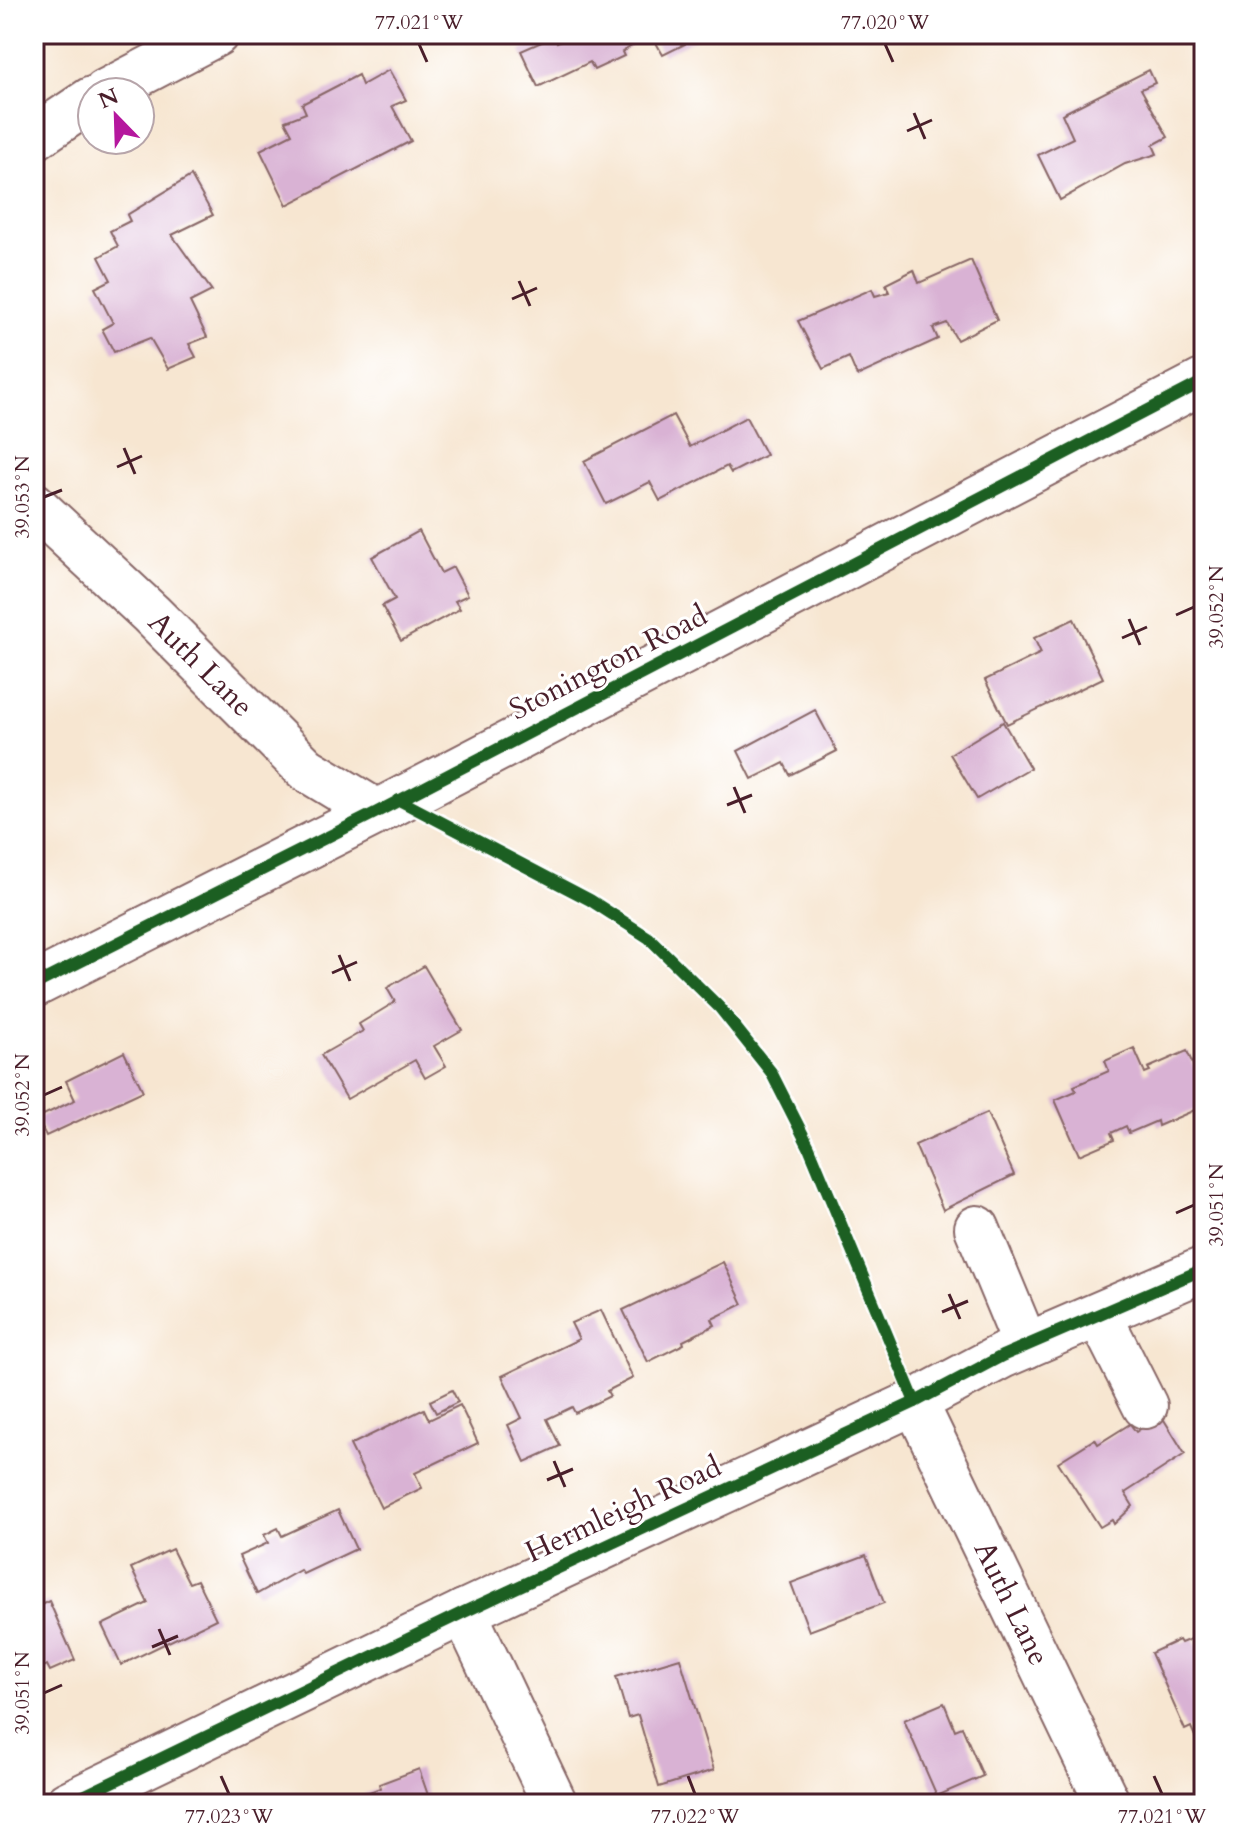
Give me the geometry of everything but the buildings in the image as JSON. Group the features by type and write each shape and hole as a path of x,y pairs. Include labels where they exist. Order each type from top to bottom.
{"street":[{"path":"136,76 216,34"},
{"path":"34,138 76,110"},
{"name":"Stonington Road","path":"34,985 377,812 1204,381"},
{"name":"Auth Lane","path":"34,505 151,614 306,769 377,812"},
{"path":"977,1228 1026,1346"},
{"name":"Hermleigh Road","path":"67,1804 464,1612 915,1402 1026,1346 1204,1269"},
{"path":"1099,1315 1145,1406"},
{"name":"Auth Lane","path":"915,1402 1108,1804"},
{"path":"464,1612 555,1804"}],"cycle path":[{"path":"34,985 377,812 1204,381"},
{"path":"399,800 590,900 649,938 720,1008 771,1072 809,1147 915,1402"},
{"path":"67,1804 464,1612 915,1402 1002,1356 1204,1269"}]}
